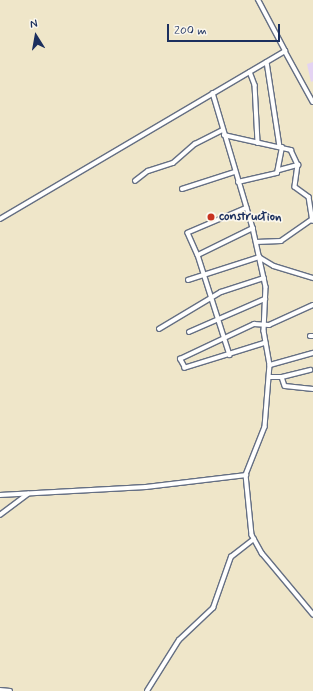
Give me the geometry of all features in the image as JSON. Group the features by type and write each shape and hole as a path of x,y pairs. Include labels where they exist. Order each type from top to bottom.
{"street":[{"path":"258,0 312,97 313,102"},
{"path":"0,219 286,51"},
{"path":"267,62 281,147 279,170"},
{"path":"250,72 255,85 258,143"},
{"path":"213,93 224,135 253,228 264,278 266,343 270,366 269,377 263,436 250,459 246,475 254,539 313,614"},
{"path":"135,181 148,171 173,163 188,148 223,130"},
{"path":"224,135 291,150 298,165 295,187 309,197 312,220 281,241 256,242"},
{"path":"238,182 298,165"},
{"path":"182,189 235,172"},
{"path":"230,355 223,338 205,276 189,231 246,208"},
{"path":"198,255 253,228"},
{"path":"188,280 205,276 259,257"},
{"path":"259,257 274,266 313,278"},
{"path":"159,329 211,298 264,278"},
{"path":"189,332 265,299"},
{"path":"266,343 185,368 180,359 223,338 265,322 269,325 313,305"},
{"path":"270,366 313,353"},
{"path":"269,377 282,377 310,370"},
{"path":"282,377 284,386 313,389"},
{"path":"0,495 146,487 246,475"},
{"path":"0,515 31,493"},
{"path":"147,691 180,640 213,608 231,557 254,539"},
{"path":"0,690 10,691"}],"shaded area":[{"path":"313,62 313,81 311,82 307,64"}],"place":[{"name":"construction","path":"211,217"}]}
